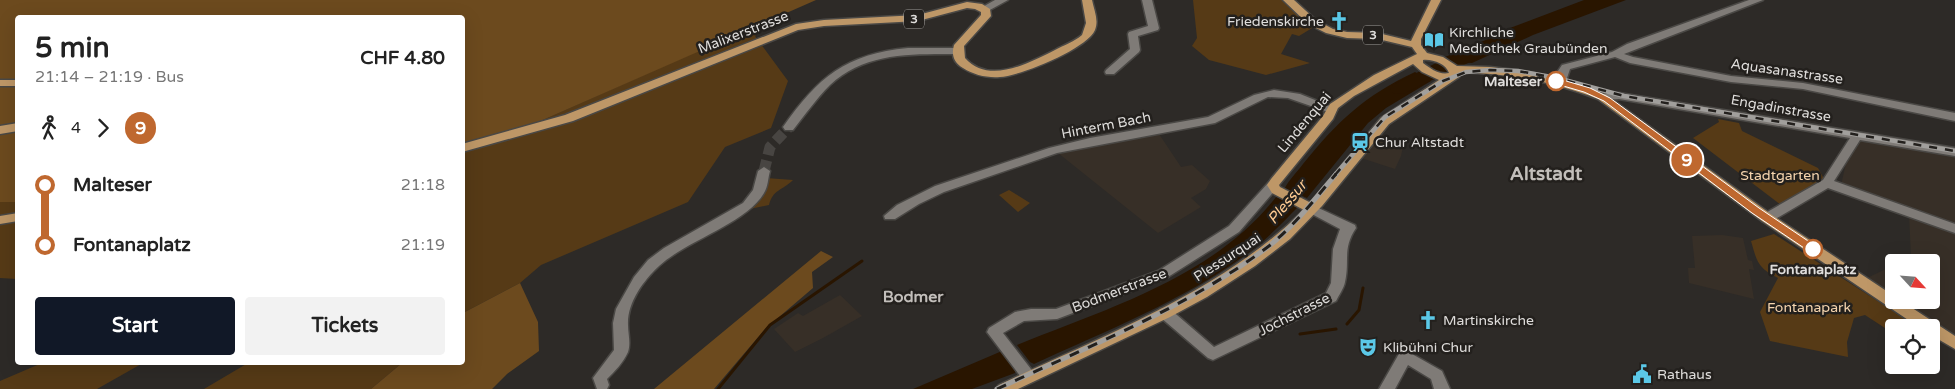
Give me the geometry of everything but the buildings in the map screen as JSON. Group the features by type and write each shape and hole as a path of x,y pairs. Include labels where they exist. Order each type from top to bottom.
{"main road":[{"path":"984,9 987,12 986,16 962,40 957,51 960,60 976,70 997,74 1022,70 1079,42 1087,36 1092,26 1087,0"},
{"name":"3","path":"1288,0 1312,22 1330,31 1347,35 1378,36 1416,45"},
{"path":"1421,61 1416,39 1436,0"},
{"name":"Malixerstrasse","path":"465,147 569,118 796,27 824,23 918,18 967,5 978,6 984,9"},
{"path":"1421,61 1440,60 1452,73"},
{"path":"1421,61 1452,73 1504,71 1562,82 1602,97 1767,218 1918,319"},
{"name":"Lindenquai","path":"1276,189 1329,116 1331,110 1344,98 1370,81 1421,61"},
{"name":"Plessurquai","path":"1004,389 1026,374 1165,313 1224,280 1260,256 1285,236 1307,206 1386,121 1452,73"},
{"path":"0,83 15,83"},
{"path":"0,130 15,128"},
{"path":"1276,189 1307,206"},
{"path":"0,220 15,218"},
{"path":"1940,334 1955,344"}],"street":[{"path":"984,9 1003,0"},
{"path":"1110,72 1135,50 1133,34 1149,31 1154,27 1147,0"},
{"path":"1562,82 1563,71 1566,67 1616,54 1640,42 1758,0"},
{"path":"789,127 831,78 854,64 872,57 891,53 957,51"},
{"name":"Aquasanastrasse","path":"1616,54 1630,60 1730,79 1803,86 1955,117"},
{"name":"Hinterm Bach","path":"890,216 909,203 934,191 1053,150 1076,144 1208,120 1232,112 1257,97 1267,94 1278,93 1294,96 1331,110"},
{"name":"Engadinstrasse","path":"1602,97 1624,96 1955,152"},
{"path":"1767,218 1828,183 1857,136"},
{"path":"602,384 600,378 616,360 622,347 622,315 630,297 655,261 747,206 759,191 764,171"},
{"path":"1828,183 1955,229"},
{"name":"Bodmerstrasse","path":"1026,374 994,332 1020,316 1057,314 1163,274 1234,229 1276,189"},
{"name":"Jochstrasse","path":"1165,313 1212,354 1331,297 1338,283 1340,249 1349,228 1307,206"},
{"path":"1388,388 1405,356 1437,375 1442,389"}],"shaded area":[{"path":"0,0 816,0 536,123 465,144 465,15 15,15 15,202 0,202"},
{"path":"1853,131 1955,149 1955,337 1940,327 1940,319 1927,319 1911,309 1940,309 1940,254 1911,254 1909,214 1840,190"},
{"path":"1159,134 1181,167 1192,165 1210,181 1206,189 1191,198 1201,207 1158,233 1058,153 1076,148"},
{"path":"1381,135 1404,142 1401,156 1395,169 1361,158"},
{"path":"1722,235 1743,238 1748,260 1752,261 1754,270 1749,269 1754,299 1689,283 1688,268 1695,268 1692,236"},
{"path":"821,251 833,257 812,272 813,288 765,329 714,389 654,389"},
{"path":"1885,269 1885,292 1865,279"},
{"path":"520,283 538,322 539,351 507,374 492,389 371,389 400,365 465,365 465,312"},
{"path":"840,295 862,316 823,338 795,352 774,329 798,313 803,316"}],"green space":[{"path":"1193,0 1288,0 1317,25 1299,36 1292,34 1281,54 1310,63 1266,75 1209,60 1192,46 1197,38"},
{"path":"781,14 755,36 788,81 771,128 725,147 688,202 541,265 520,283 465,312 465,144 536,123"},
{"name":"Stadtgarten","path":"1718,119 1739,123 1742,131 1818,168 1824,179 1781,205 1693,138 1719,122"},
{"path":"766,178 793,180 775,193 769,205 745,210"},
{"path":"1009,190 1030,203 1018,212 999,195"},
{"path":"0,202 15,202 15,279 0,278"},
{"name":"Fontanapark","path":"1774,234 1885,306 1885,309 1890,309 1905,319 1885,319 1885,328 1865,315 1854,318 1847,342 1848,357 1770,341 1760,312 1778,278 1759,264 1751,241"},
{"path":"37,365 139,365 97,389 0,389 0,381"},
{"path":"245,365 400,365 371,389 204,389"}],"water":[{"path":"1584,0 1626,0 1533,35 1472,63 1460,62 1445,57 1488,39 1486,37"},
{"path":"1415,72 1431,81 1386,108 1368,123 1307,198 1285,188 1340,122 1381,90"},
{"path":"1276,197 1298,207 1256,247 1204,282 1149,312 1034,364 1030,362 1017,345 1123,303 1191,269 1222,249 1251,225"},
{"path":"1002,351 1016,370 1015,373 972,389 913,389"}],"waterway":[{"name":"Plessur","path":"1399,89 1479,51"},
{"path":"718,389 770,325 862,261"},
{"path":"1347,324 1359,310 1363,288"},
{"path":"1300,334 1336,329"}],"tunnel":[{"path":"764,171 770,147 789,127"}],"railway":[{"path":"1335,175 1385,117 1443,81 1466,72 1490,70 1518,71 1557,78 1624,96 1955,151"},
{"path":"997,389 1137,325 1238,268 1269,246 1287,230 1336,174"}],"bus line":[{"name":"9","path":"1556,81 1587,90 1607,100 1767,218 1813,249"}],"place":[{"name":"Friedenskirche","path":"1339,21"},
{"name":"Kirchliche Mediothek Graubünden","path":"1434,40"},
{"name":"Malteser","path":"1556,81"},
{"name":"Chur Altstadt","path":"1360,142"},
{"name":"Fontanaplatz","path":"1813,249"},
{"name":"Martinskirche","path":"1428,320"},
{"name":"Klibühni Chur","path":"1368,347"},
{"name":"Rathaus","path":"1642,374"}],"district":[{"name":"Altstadt","path":"1546,173"},
{"name":"Bodmer","path":"913,296"}]}
